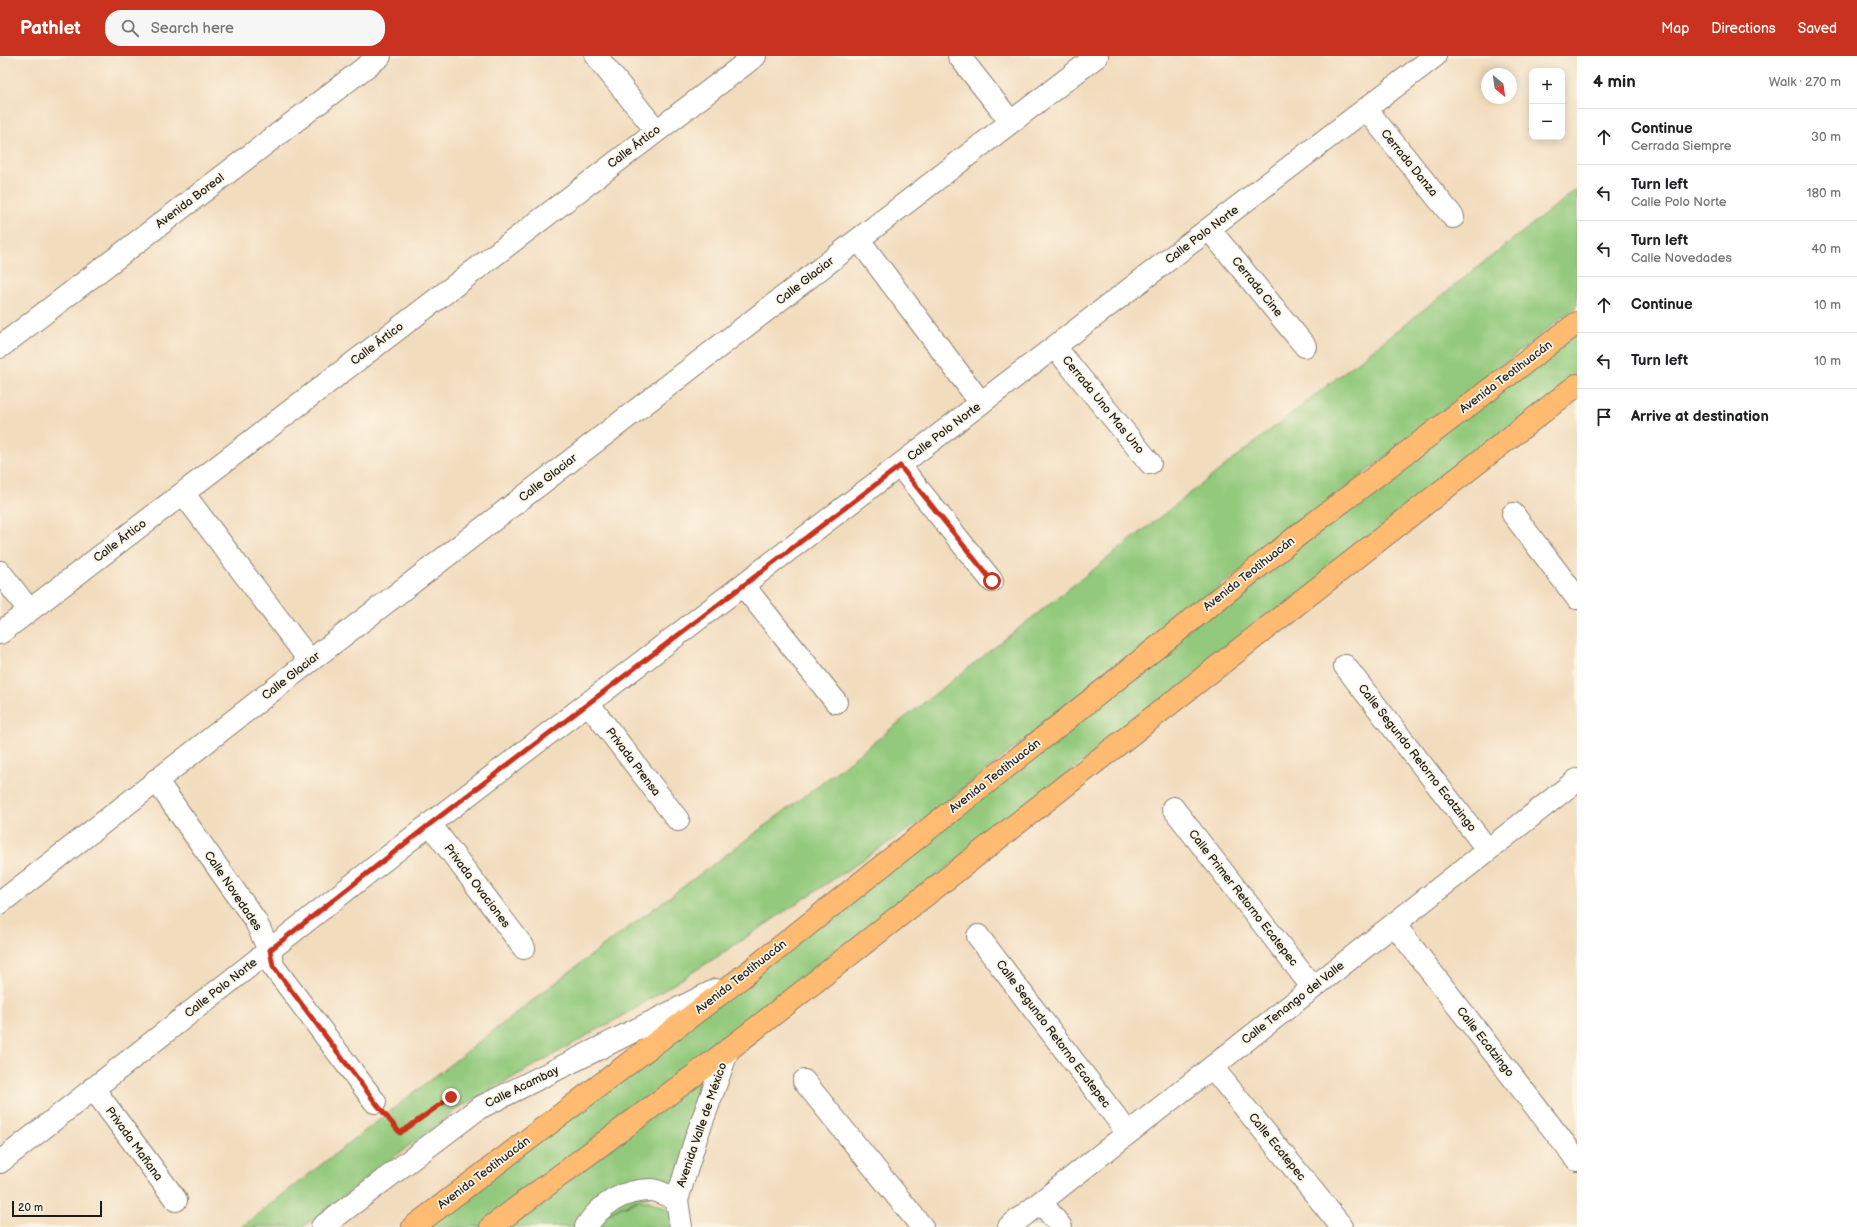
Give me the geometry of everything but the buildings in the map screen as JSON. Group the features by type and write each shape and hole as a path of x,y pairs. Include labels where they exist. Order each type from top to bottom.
{"main road":[{"name":"Avenida Teotihuacán","path":"413,1227 741,978 1301,533 1577,323"},
{"path":"491,1227 728,1050 1577,386"}],"street":[{"name":"Avenida Boreal","path":"0,347 380,56"},
{"path":"596,56 656,130"},
{"name":"Calle Ártico","path":"0,633 656,130 755,56"},
{"path":"959,56 1011,122"},
{"name":"Calle Glaciar","path":"0,903 310,661 1097,56"},
{"name":"Calle Polo Norte","path":"0,1162 430,824 1435,56"},
{"name":"Cerrada Danza","path":"1366,109 1453,217"},
{"name":"Cerrada Cine","path":"1209,229 1305,346"},
{"path":"859,240 981,403"},
{"name":"Cerrada Uno Mas Uno","path":"1055,347 1150,463"},
{"path":"900,466 992,581"},
{"path":"182,493 310,661"},
{"path":"1514,514 1577,598"},
{"path":"0,572 30,610"},
{"path":"743,585 836,702"},
{"name":"Calle Segundo Retorno Ecatzingo","path":"1345,666 1488,850"},
{"name":"Privada Prensa","path":"588,703 678,820"},
{"name":"Calle Novedades","path":"156,780 255,920 270,950 273,966 375,1102"},
{"name":"Calle Tenango del Valle","path":"1009,1227 1488,850 1574,787"},
{"name":"Calle Primer Retorno Ecatepec","path":"1173,808 1313,988"},
{"name":"Privada Ovaciones","path":"430,824 524,948"},
{"name":"Calle Ecatzingo","path":"1394,924 1577,1160"},
{"name":"Calle Segundo Retorno Ecatepec","path":"978,936 1128,1133"},
{"name":"Calle Acambay","path":"322,1227 479,1108 741,978"},
{"name":"Avenida Valle de México","path":"681,1227 677,1200 696,1138 728,1050"},
{"name":"Calle Ecatepec","path":"1212,1067 1342,1227"},
{"path":"804,1081 922,1227"},
{"name":"Privada Mañana","path":"93,1088 176,1200"},
{"name":"Avenida Valle de México","path":"586,1227 591,1219 605,1204 626,1194 652,1190 677,1200"},
{"path":"1041,1202 1061,1227"}],"path":[{"path":"375,1102 400,1133 406,1128"}],"green space":[{"path":"1577,189 1577,306 927,817 712,960 631,1011 457,1109 303,1227 241,1227 577,966 822,783"},
{"path":"1577,327 1577,378 484,1227 421,1227"},
{"path":"700,1078 709,1080 674,1194 663,1189 580,1227 510,1227"},
{"path":"637,1200 649,1201 670,1210 672,1227 598,1227 606,1213"}],"route":[{"path":"451,1097 400,1133 273,966 270,950 430,824 900,466 992,581"}]}
